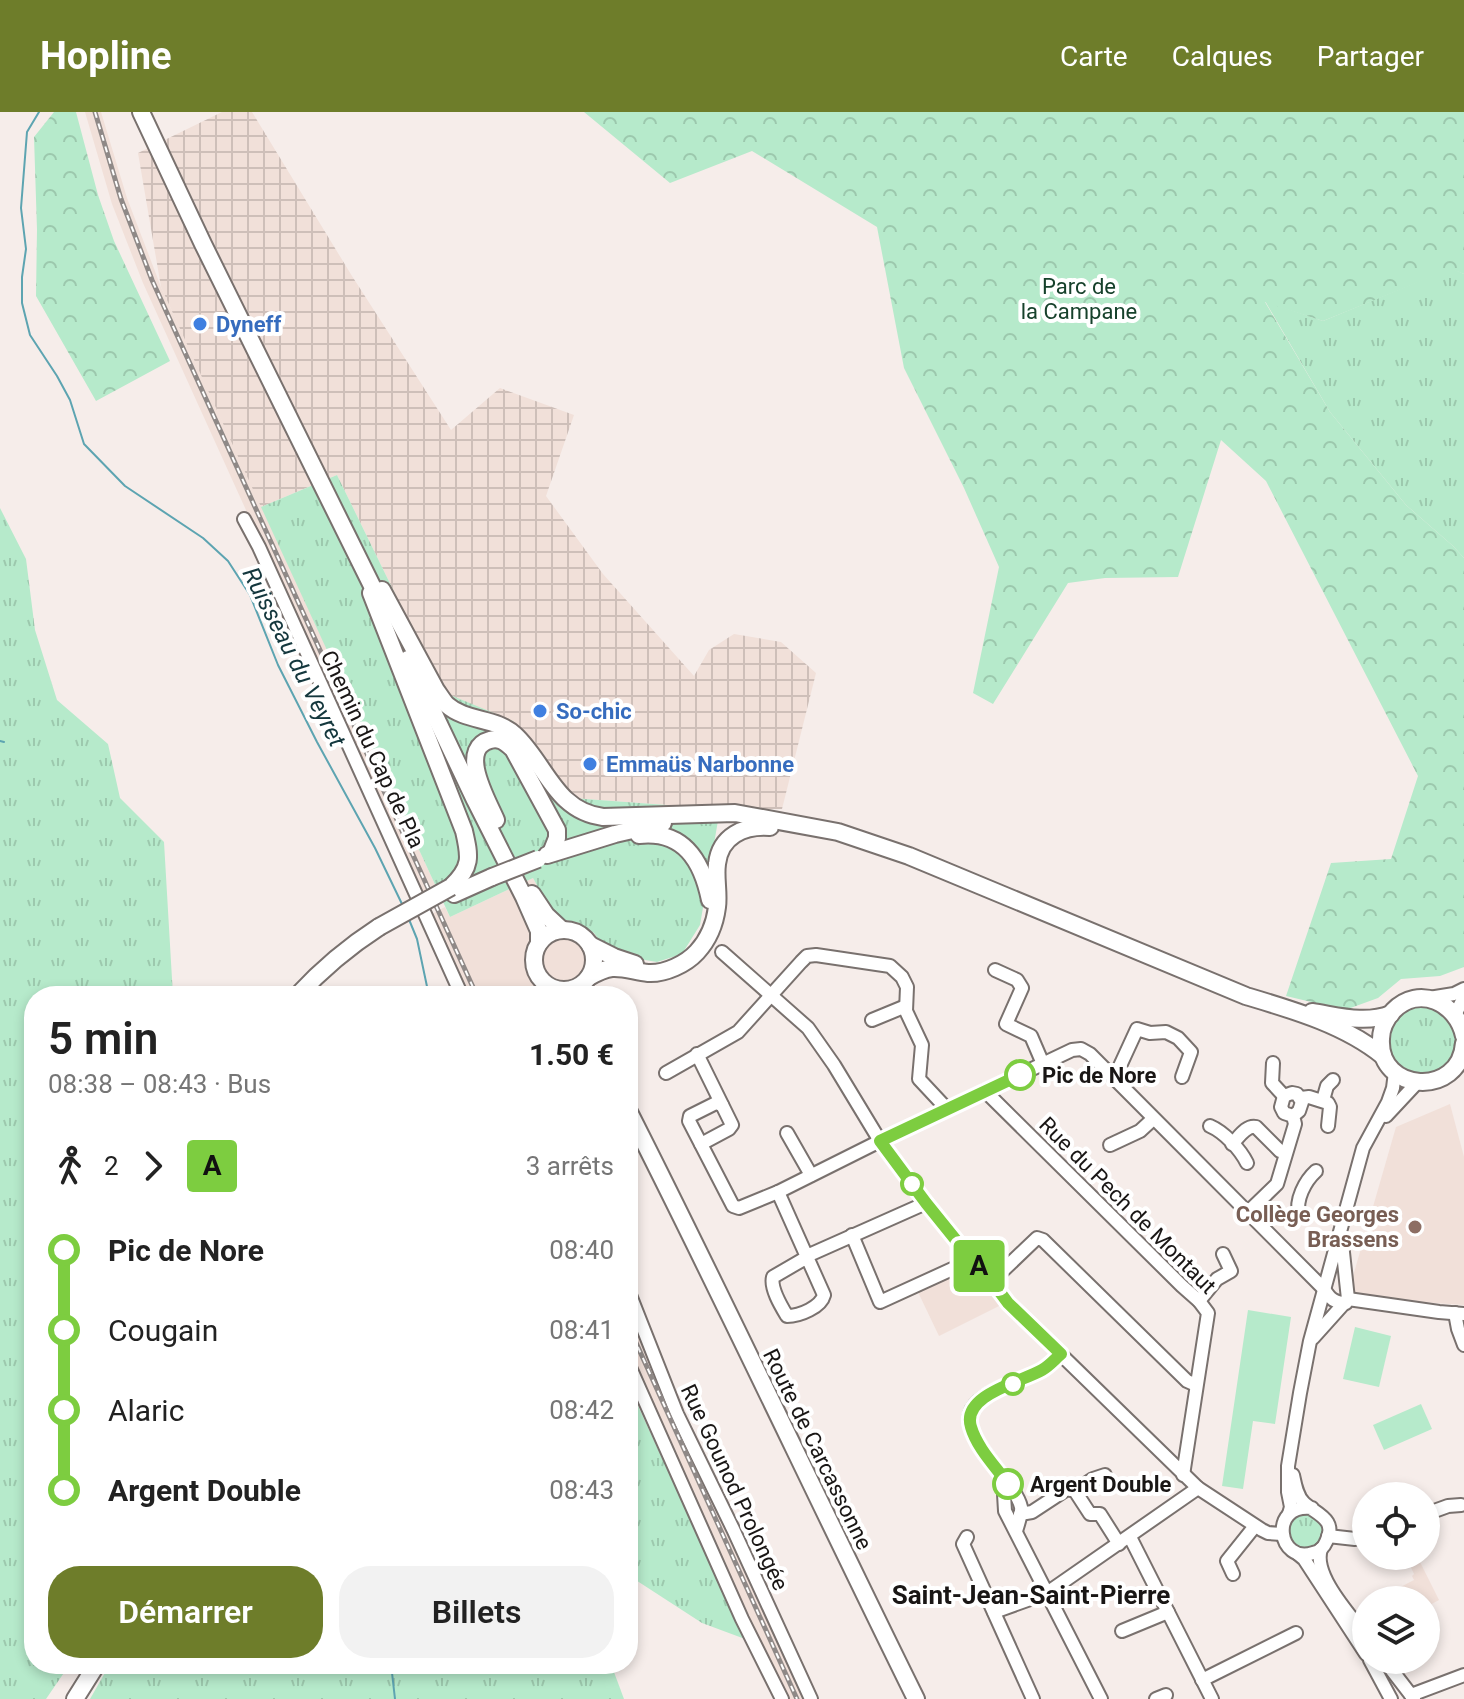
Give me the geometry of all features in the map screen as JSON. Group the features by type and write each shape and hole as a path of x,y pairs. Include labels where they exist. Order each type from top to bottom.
{"main road":[{"path":"141,112 524,897 539,931 535,968 550,986"},
{"path":"149,112 202,228 536,902 561,929 577,932 590,945 594,961 585,985"},
{"path":"349,539 464,831 469,858 466,871 452,890"},
{"path":"382,590 447,705 464,715 493,722 514,734 557,791 576,809 603,817 735,813 838,832 909,856 1246,996 1287,1008 1349,1034 1383,1056 1395,1072 1416,1082 1434,1081 1457,1069 1464,1043"},
{"path":"513,858 475,770 476,751 490,739 505,741 513,749 557,830 557,838 545,856"},
{"path":"306,986 347,949 452,890 615,834 664,823 710,818 763,819"},
{"path":"585,985 601,970 611,968 659,973 687,961 697,952 712,927 717,907 717,863 722,848 731,836 742,829 761,826 817,833 909,856"},
{"path":"545,856 640,835 670,838 686,848 700,867 710,899 712,927"},
{"path":"315,986 380,928"},
{"path":"539,943 561,929"},
{"path":"590,945 627,962 668,969"},
{"path":"1383,1056 1381,1038 1384,1024 1405,1002 1424,999 1443,1004 1455,1015 1464,1033"},
{"path":"1287,1008 1355,1019 1373,1019 1391,1014"},
{"name":"Route de Carcassonne","path":"638,1117 683,1217"},
{"name":"Route de Carcassonne","path":"638,1129 916,1699"},
{"path":"65,1699 81,1674"},
{"path":"75,1699 91,1674"}],"street":[{"name":"Chemin du Cap de Pla","path":"244,519 457,986"},
{"path":"722,952 808,1028 880,1141 1008,1303 1198,1488 1255,1526 1268,1533 1282,1534"},
{"path":"666,1073 738,1032 807,956 816,955 890,966 902,977 907,987 906,1011 922,1045 919,1079 947,1109"},
{"path":"995,970 1017,980 1022,988 1006,1024 1031,1036 1043,1064"},
{"path":"1424,999 1443,997 1464,989"},
{"path":"1455,1015 1464,997"},
{"path":"872,1020 906,1006"},
{"path":"1114,1079 1137,1029 1150,1033 1166,1032 1178,1038 1191,1052 1182,1077"},
{"path":"722,1105 716,1103 690,1116 689,1121 733,1206 739,1208 1072,1050 1081,1049 1090,1054 1335,1302 1347,1297 1460,1314 1458,1329 1464,1345"},
{"path":"697,1054 732,1125 701,1144"},
{"path":"1273,1063 1272,1083 1284,1096"},
{"path":"1352,1633 1304,1559 1287,1547 1282,1534 1283,1523 1291,1507 1287,1482 1310,1341 1363,1148 1388,1102 1395,1072"},
{"path":"1323,1100 1327,1086 1333,1080"},
{"path":"1374,1130 1416,1082"},
{"name":"Rue du Pech de Montaut","path":"985,1091 1208,1313 1196,1385"},
{"path":"1284,1096 1292,1093 1301,1098"},
{"path":"1284,1096 1281,1107 1284,1113 1293,1116"},
{"path":"1301,1098 1323,1100 1330,1107 1328,1126"},
{"path":"1293,1116 1299,1111 1301,1098"},
{"path":"1248,1212 1277,1184 1295,1124 1293,1116"},
{"path":"1110,1145 1140,1131 1153,1119"},
{"path":"1210,1126 1218,1129 1247,1163"},
{"path":"1232,1144 1253,1126 1285,1153"},
{"path":"787,1133 811,1175"},
{"path":"1299,1215 1297,1206 1310,1177 1316,1171"},
{"path":"1277,1184 1303,1192"},
{"path":"778,1192 807,1257 824,1295 819,1304 787,1316 771,1283 773,1277 807,1257 852,1235 926,1203"},
{"path":"1310,1341 1347,1297 1342,1228"},
{"path":"852,1235 880,1302 972,1260"},
{"path":"992,1281 1037,1238 1043,1240 1187,1381 1196,1385 1183,1475"},
{"path":"1199,1301 1217,1279 1231,1271 1223,1254"},
{"name":"Rue Gounod Prolongée","path":"638,1315 677,1414 811,1699"},
{"path":"1016,1531 1021,1508 979,1443 969,1419 972,1409 988,1395 1045,1369 1061,1354"},
{"path":"638,1385 742,1619 782,1699"},
{"path":"1291,1449 1296,1490 1304,1503 1324,1516 1329,1526 1326,1544 1321,1549 1308,1555 1298,1554"},
{"path":"1075,1491 1105,1475"},
{"path":"1008,1484 1004,1494 1005,1511 1101,1699"},
{"path":"994,1612 1047,1593 1198,1488"},
{"path":"1020,1514 1032,1512 1067,1489 1075,1491 1090,1514 1100,1514 1125,1540 1168,1612 1212,1699"},
{"path":"1440,1509 1463,1506"},
{"path":"1289,1514 1299,1508 1312,1508"},
{"path":"1233,1574 1227,1561 1255,1526"},
{"path":"1328,1536 1352,1539"},
{"path":"967,1537 963,1544 1033,1699"},
{"path":"1321,1549 1320,1568 1328,1585 1352,1617"},
{"path":"1122,1631 1168,1612"},
{"path":"1202,1680 1296,1633"},
{"path":"1378,1674 1391,1699"},
{"path":"1395,1674 1412,1697 1464,1675"}],"shaded area":[{"path":"85,112 101,112 127,198 161,287 437,889 421,896 143,283 112,204"},
{"path":"222,112 252,112 451,430 500,388 574,415 546,496 603,574 694,676 709,650 734,634 781,642 816,673 782,809 720,809 572,798 443,692 337,475 261,507 161,287 138,153"},
{"path":"533,878 546,902 594,933 606,950 592,986 462,986 430,915 445,907 450,917"},
{"name":"Collège Georges Brassens","path":"1450,1104 1464,1157 1464,1305 1347,1297 1396,1127"},
{"path":"968,1268 1001,1305 939,1336 917,1290"},
{"path":"638,1334 804,1699 787,1699 638,1373"},
{"path":"1412,1570 1424,1570 1432,1586 1402,1586 1414,1580"}],"green space":[{"path":"54,112 76,112 114,241 170,361 96,401 36,296 34,137"},
{"name":"Parc de la Campane","path":"584,112 1464,112 1464,274 1451,269 1323,321 1265,302 1330,412 1406,505 1464,558 1464,967 1440,976 1401,979 1378,998 1345,1010 1286,996 1331,863 1391,859 1418,776 1266,481 1221,440 1178,577 1105,578 1068,583 993,704 973,693 999,567 964,488 904,368 877,227 752,151 670,183"},
{"path":"1451,268 1464,274 1464,558 1406,505 1330,412 1265,301 1323,321"},
{"path":"337,475 443,692 513,721 572,798 720,809 700,925 682,954 657,962 606,950 594,933 579,923 561,919 546,902 533,878 450,917 261,507"},
{"path":"0,508 26,559 35,630 57,700 108,744 120,798 164,842 172,986 24,986 24,1674 63,1674 46,1699 0,1699"},
{"path":"1433,1005 1455,1024 1457,1045 1450,1063 1425,1077 1398,1068 1386,1045 1399,1013"},
{"path":"1248,1310 1291,1317 1275,1424 1253,1421 1243,1489 1222,1486"},
{"path":"1355,1327 1391,1336 1379,1387 1343,1379"},
{"path":"1421,1404 1432,1429 1384,1450 1373,1425"},
{"path":"638,1406 745,1639 702,1623 638,1581"},
{"path":"1305,1514 1317,1519 1322,1531 1317,1543 1305,1548 1293,1543 1288,1531 1293,1519"},
{"path":"104,1674 615,1674 624,1699 90,1699"}],"waterway":[{"name":"Ruisseau du Veyret","path":"39,112 27,132 21,208 26,249 22,303 30,335 70,400 84,444 125,486 203,538 228,561 250,595 278,665 402,904"},
{"path":"0,741 4,742"},
{"name":"Ruisseau du Veyret","path":"408,917 417,939 427,986"},
{"name":"Ruisseau du Veyret","path":"392,1674 395,1699"}],"railway":[{"path":"95,112 121,199 152,280 472,986"},
{"path":"638,1347 797,1699"}],"bus line":[{"name":"A","path":"1008,1484 971,1429 969,1419 972,1409 988,1395 1045,1369 1061,1354 996,1289 880,1141 1020,1075"}],"place":[{"name":"Dyneff","path":"200,324"},
{"name":"So-chic","path":"540,711"},
{"name":"Emmaüs Narbonne","path":"590,764"},
{"name":"Pic de Nore","path":"1020,1075"},
{"name":"Collège Georges Brassens","path":"1415,1227"},
{"name":"Argent Double","path":"1008,1484"}],"district":[{"name":"Saint-Jean-Saint-Pierre","path":"1031,1595"}]}
